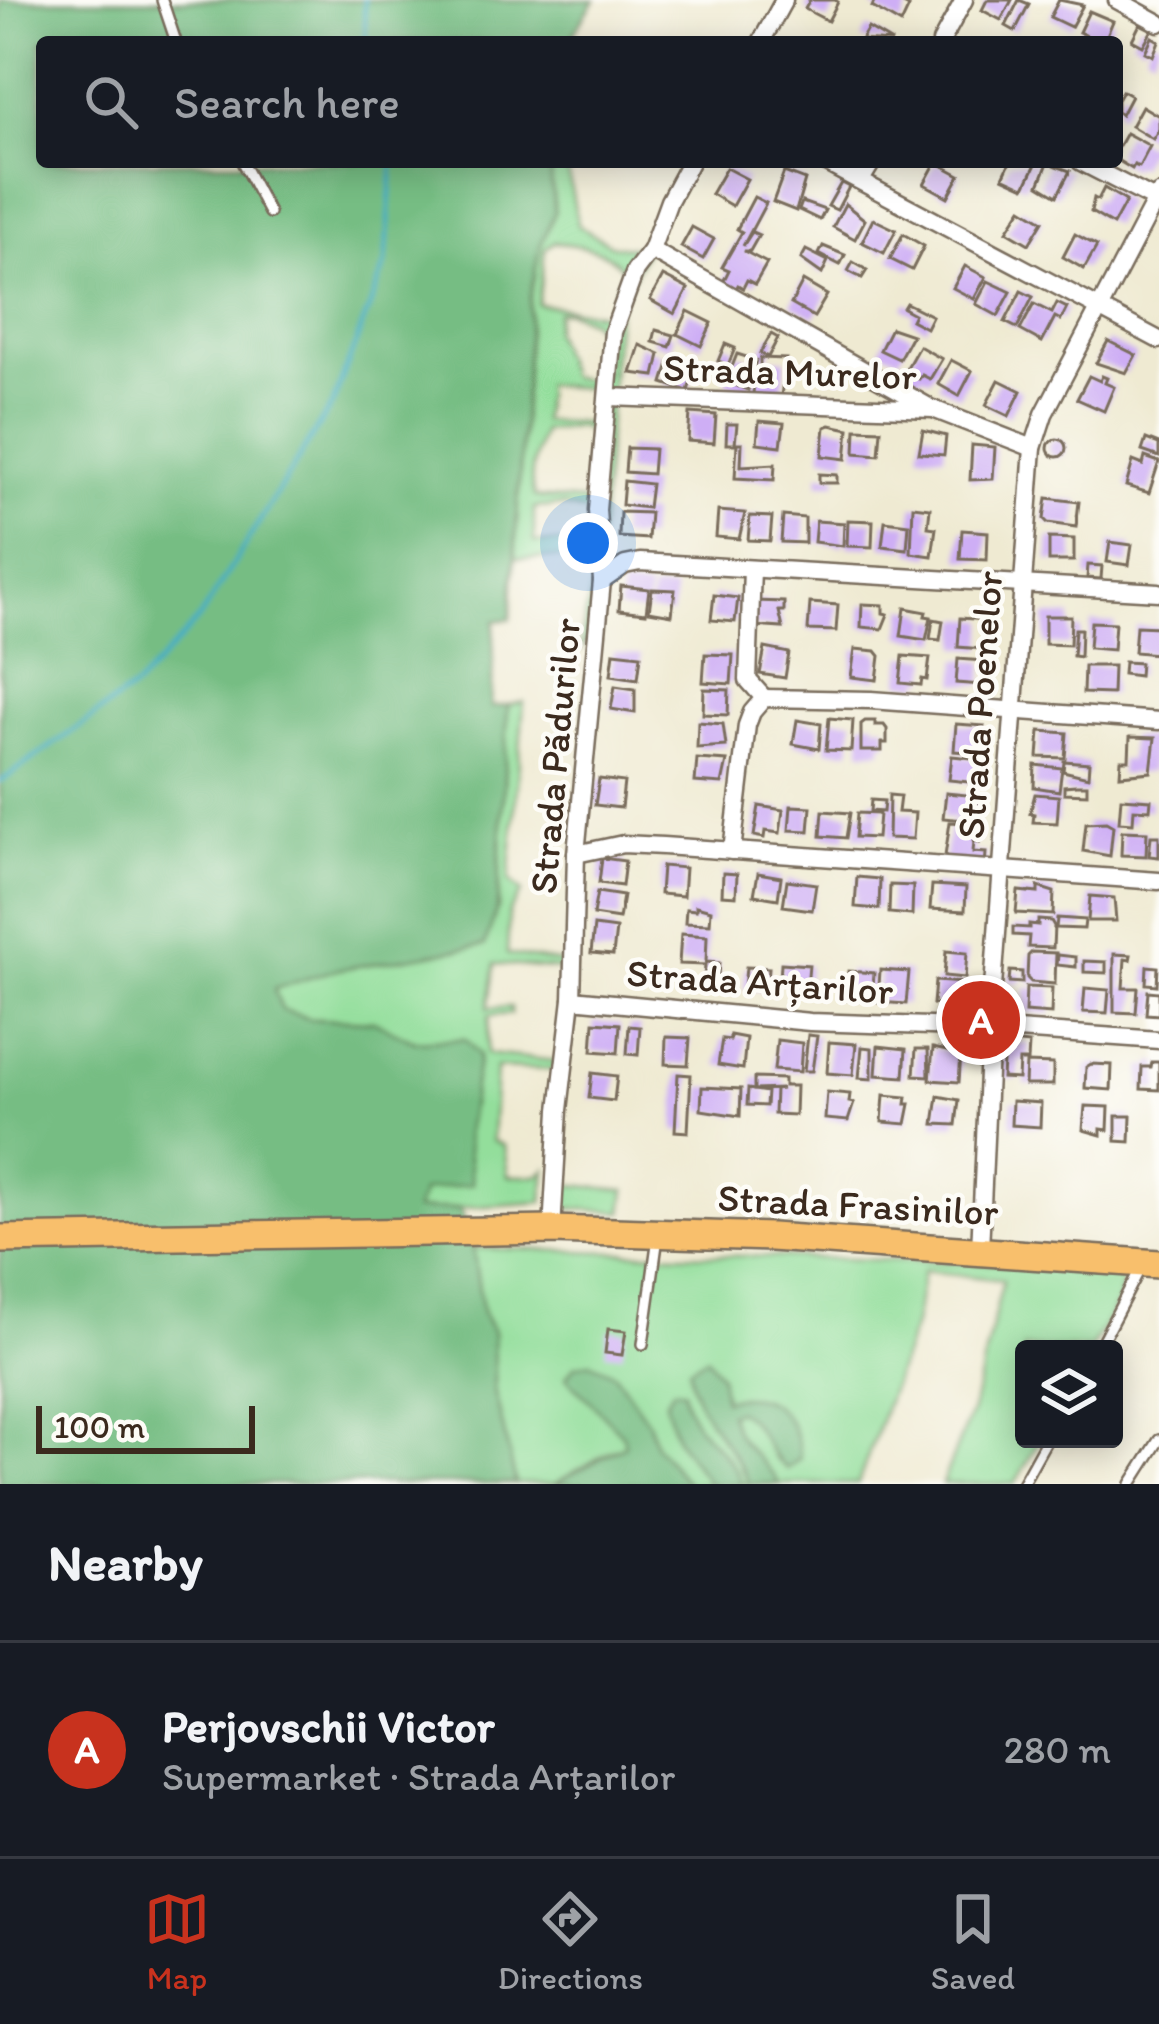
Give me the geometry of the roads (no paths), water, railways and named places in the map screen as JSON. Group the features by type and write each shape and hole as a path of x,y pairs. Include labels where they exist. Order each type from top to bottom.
{"main road":[{"name":"Strada Frasinilor","path":"0,1239 552,1230 980,1250 1150,1263"}],"street":[{"path":"764,36 784,0"},
{"path":"944,36 964,0"},
{"path":"1117,0 1159,23"},
{"name":"Strada Pădurilor","path":"552,1230 572,999 576,854 602,581 597,510 613,332 635,271 651,250 687,168"},
{"path":"836,168 1159,340"},
{"path":"861,180 868,168"},
{"path":"1093,168 1158,199"},
{"name":"Strada Poenelor","path":"980,1250 1000,871 1033,448 1044,414 1158,199"},
{"path":"651,250 933,409"},
{"name":"Strada Murelor","path":"609,397 933,409 1033,448"},
{"path":"602,581 640,562 1159,592"},
{"path":"752,568 748,680 764,698 1159,721"},
{"path":"732,850 747,725 764,698"},
{"path":"576,854 623,844 1159,881"},
{"name":"Strada Arțarilor","path":"572,999 810,1022 1159,1040"}],"lane":[{"path":"162,0 174,36"},
{"path":"245,168 269,213"},
{"path":"643,1344 658,1233"},
{"path":"1103,1340 1150,1263"},
{"path":"1131,1484 1159,1440"},
{"path":"1022,1484 1042,1448"}],"waterway":[{"path":"364,0 366,36"},
{"path":"0,782 137,686 199,619 333,403 386,263 393,168"}],"place":[{"name":"Perjovschii Victor","path":"981,1020"}]}
